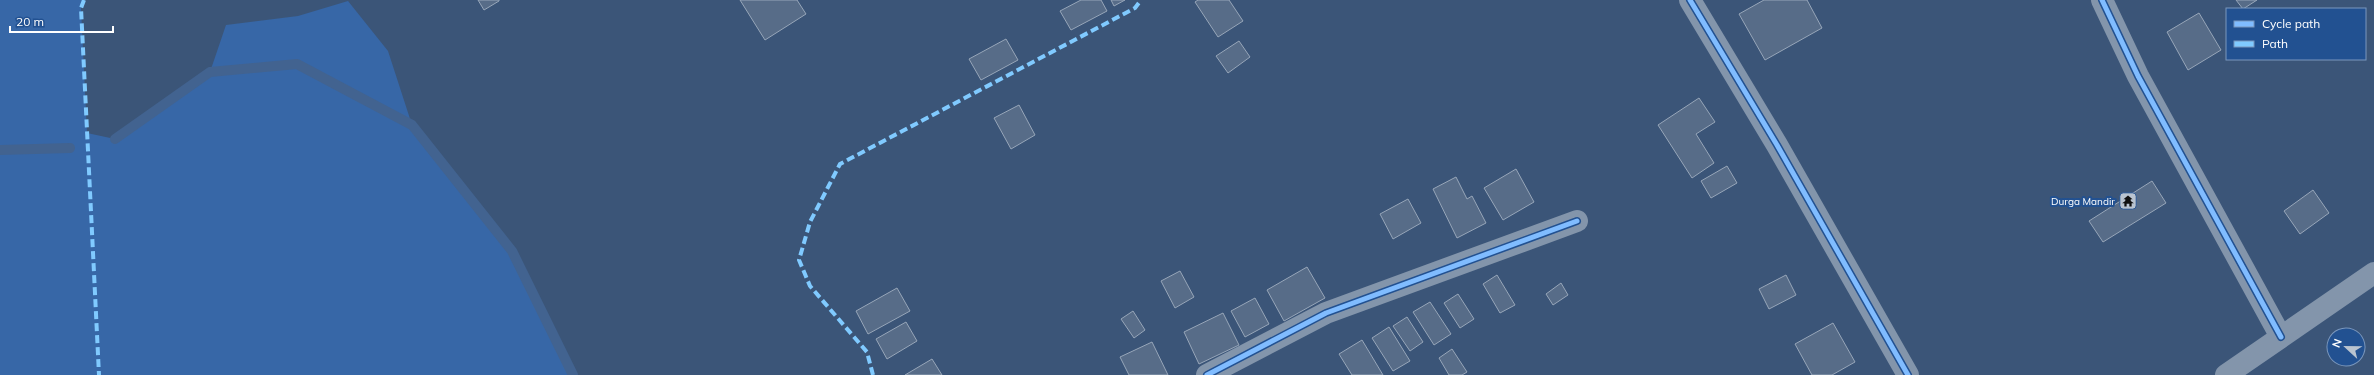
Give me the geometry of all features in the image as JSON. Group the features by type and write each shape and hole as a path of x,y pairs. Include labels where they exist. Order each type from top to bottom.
{"street":[{"path":"1690,0 1777,145 1908,375"},
{"path":"2102,0 2138,76 2281,337"},
{"path":"1207,375 1326,313 1577,221"},
{"path":"2226,375 2374,273"}],"shaded area":[{"path":"0,0 84,0 81,8 87,133 115,139 210,72 226,25 298,16 348,1 388,51 412,125 512,251 573,375 0,375"}],"building":[{"path":"478,0 499,0 499,1 484,10"},
{"path":"740,0 797,0 806,14 765,40"},
{"path":"1081,0 1101,0 1107,11 1071,30 1060,11"},
{"path":"1111,0 1125,0 1114,6"},
{"path":"1198,0 1229,0 1243,21 1218,37 1195,2"},
{"path":"1764,0 1807,0 1822,28 1765,60 1739,14"},
{"path":"2236,0 2257,0 2245,8 2242,8"},
{"path":"2199,13 2221,50 2188,70 2167,32"},
{"path":"1006,39 1018,60 981,80 969,59"},
{"path":"1239,41 1250,57 1228,73 1216,56"},
{"path":"1699,98 1715,122 1696,134 1714,163 1692,178 1658,125"},
{"path":"1019,105 1035,135 1011,149 994,118"},
{"path":"1727,166 1737,183 1711,198 1701,181"},
{"path":"1516,169 1534,202 1503,220 1484,188"},
{"path":"1456,177 1467,199 1472,196 1486,223 1457,238 1433,189"},
{"path":"2152,181 2166,203 2103,242 2089,221"},
{"path":"2313,190 2329,213 2300,234 2284,211"},
{"path":"1408,199 1421,223 1393,239 1380,214"},
{"path":"1307,267 1325,298 1284,321 1267,290"},
{"path":"1180,271 1194,297 1175,308 1161,281"},
{"path":"1497,275 1515,305 1500,313 1483,284"},
{"path":"1786,275 1796,295 1769,309 1759,289"},
{"path":"1561,283 1568,295 1553,305 1546,294"},
{"path":"897,288 910,311 868,334 856,311"},
{"path":"1458,294 1474,319 1460,328 1444,303"},
{"path":"1255,298 1269,324 1245,337 1231,311"},
{"path":"1430,302 1451,334 1434,345 1413,312"},
{"path":"1133,311 1145,330 1134,338 1121,319"},
{"path":"1223,313 1239,345 1199,364 1184,332"},
{"path":"1407,317 1423,342 1410,351 1393,326"},
{"path":"906,322 917,341 887,359 876,339"},
{"path":"1833,323 1855,362 1832,375 1812,375 1795,344"},
{"path":"1389,327 1410,361 1393,371 1372,338"},
{"path":"1362,340 1383,375 1352,375 1339,354"},
{"path":"1152,342 1168,375 1129,375 1120,357"},
{"path":"1452,349 1467,372 1462,375 1449,375 1439,358"},
{"path":"932,359 942,375 905,375"}],"waterway":[{"path":"115,139 210,72 297,64 412,125 512,251 573,375"},
{"path":"0,150 70,148"}],"marked path":[{"path":"84,0 81,8 99,375"},
{"path":"873,375 867,352 810,286 799,260 810,222 840,164 1135,8 1141,0"}],"cycle path":[{"path":"1690,0 1777,145 1908,375"},
{"path":"2102,0 2138,76 2281,337"},
{"path":"1207,375 1326,313 1577,221"}],"place":[{"name":"Durga Mandir","path":"2128,201"}]}
